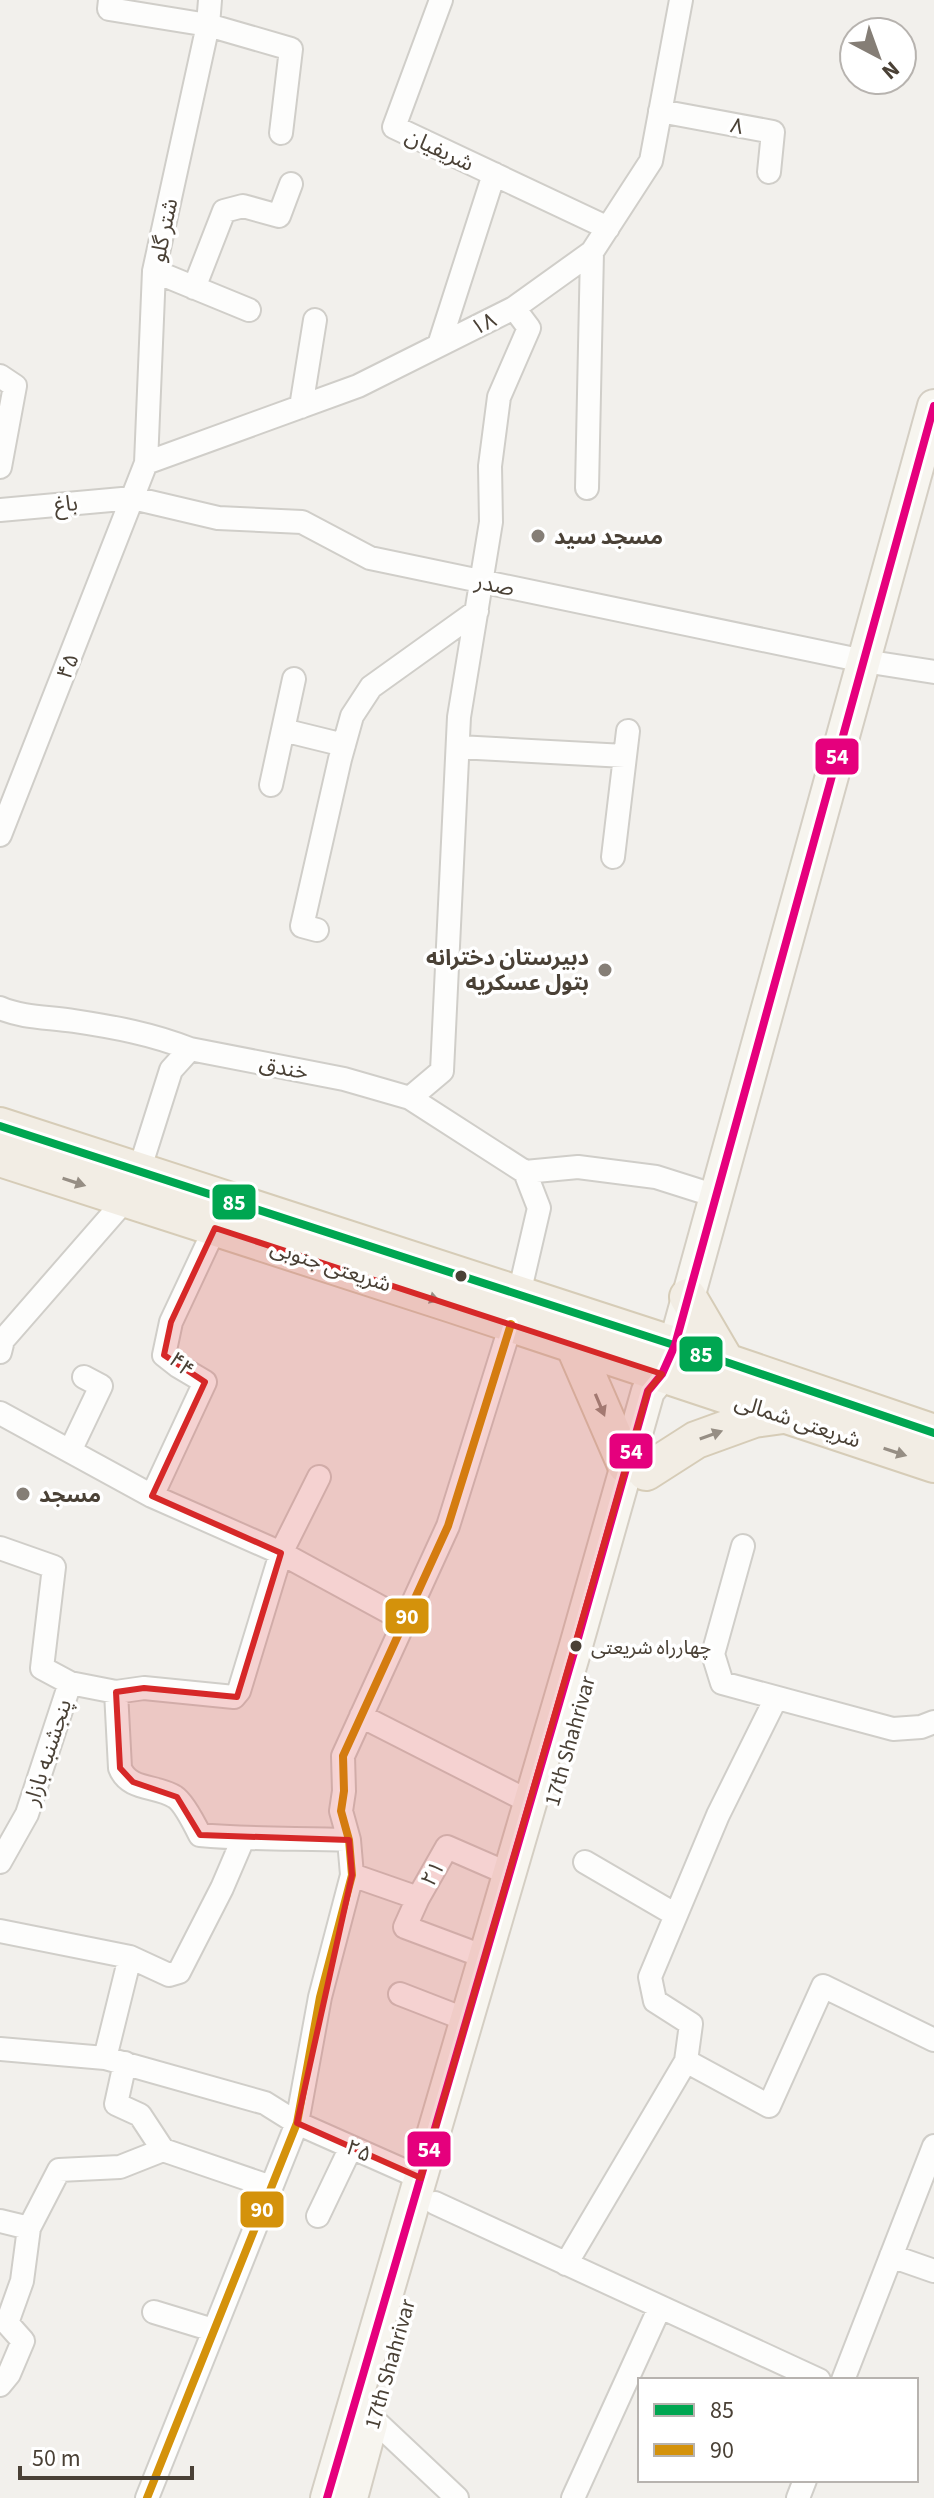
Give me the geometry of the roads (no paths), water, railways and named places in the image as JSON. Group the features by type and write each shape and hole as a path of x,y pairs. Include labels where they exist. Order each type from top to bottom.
{"main road":[{"name":"17th Shahrivar","path":"351,2498 373,2419 467,2020 530,1802 636,1469 666,1405 668,1360 934,406"},
{"name":"شریعتی جنوبی","path":"0,1126 133,1185 215,1228 515,1309 574,1345 668,1360"},
{"name":"شریعتی جنوبی","path":"0,1158 133,1185 668,1360"},
{"path":"688,1297 726,1362"},
{"path":"574,1345 636,1469 696,1440 754,1419 784,1415"},
{"name":"شریعتی شمالی","path":"668,1360 726,1362 934,1433"},
{"name":"شریعتی شمالی","path":"668,1360 784,1415 934,1464"},
{"name":"17th Shahrivar","path":"327,2498 428,2191 636,1469"}],"street":[{"path":"110,0 109,9 208,25 291,49 281,133"},
{"name":"شتر گلو","path":"146,463 154,271 208,25 210,0"},
{"name":"شریفیان","path":"441,0 394,127 608,228"},
{"name":"۱۸","path":"146,463 358,386 514,308 592,252 651,161 681,0"},
{"name":"۸","path":"660,111 773,132 769,172"},
{"path":"439,345 494,174"},
{"path":"194,288 224,211 243,206 279,216 291,184"},
{"path":"587,488 592,252"},
{"path":"154,271 249,310"},
{"path":"410,1098 442,1071 459,717 491,522 490,466 499,397 529,328 514,308"},
{"path":"301,407 315,320"},
{"path":"0,376 15,386 0,467"},
{"path":"133,498 146,463"},
{"name":"صدر","path":"133,498 218,518 302,522 370,558 864,661 934,672"},
{"name":"باغ","path":"0,510 133,498"},
{"name":"۴۵","path":"0,835 133,498"},
{"path":"317,930 302,926 352,716 371,687 477,611"},
{"path":"271,785 294,679"},
{"path":"283,730 344,745"},
{"path":"613,857 628,731"},
{"path":"458,747 625,756"},
{"name":"خندق","path":"0,1008 13,1014 156,1035 190,1049 344,1079 410,1098 525,1172"},
{"path":"0,1352 3,1340 133,1185 171,1070 190,1049"},
{"path":"147,2498 297,2123 320,1997 352,1875 349,1840 341,1811 343,1756 448,1526 515,1309 539,1208 525,1172 578,1167 656,1177 716,1196"},
{"name":"۴۴","path":"152,1496 205,1382 164,1355 171,1322 215,1228"},
{"path":"70,1451 101,1386 84,1377"},
{"path":"0,1413 152,1496 281,1553 404,1620"},
{"path":"70,1683 116,1692 144,1688 234,1697 239,1691 281,1553 319,1477"},
{"path":"743,1546 713,1654 722,1683 893,1729 921,1727 934,1722"},
{"name":"پنجشنبه بازار","path":"0,1548 54,1567 42,1668 70,1683 27,1814 0,1862"},
{"path":"116,1692 120,1768 124,1777 177,1797 200,1835 243,1839 349,1840"},
{"path":"566,2264 686,2061 691,2024 655,2001 650,1977 718,1815 776,1698"},
{"path":"361,1716 530,1802"},
{"path":"0,1931 130,1957 169,1975 179,1972 243,1839"},
{"name":"۲۱","path":"352,1875 418,1898 447,1847 509,1874"},
{"path":"585,1862 676,1915"},
{"path":"418,1898 405,1927 485,1957"},
{"path":"130,1957 115,2061 116,2104 140,2115 163,2150 271,2187"},
{"path":"686,2061 769,2106 823,1986 934,2040"},
{"path":"400,1994 467,2020"},
{"name":"۲۵","path":"0,2049 115,2061 265,2103 297,2123 351,2147 566,2264 815,2378"},
{"path":"844,2378 934,2146"},
{"path":"318,2216 351,2147"},
{"path":"0,2385 9,2374 23,2341 7,2323 22,2281 29,2228 59,2170 120,2167 163,2150"},
{"path":"0,2221 29,2228"},
{"path":"891,2256 934,2271"},
{"path":"573,2498 660,2307"},
{"path":"154,2312 213,2330"},
{"path":"373,2419 457,2498"}],"place":[{"name":"مسجد سید","path":"538,536"},
{"name":"دبیرستان دخترانه بتول عسکریه","path":"605,970"},
{"name":"مسجد","path":"23,1494"},
{"name":"چهارراه شریعتی","path":"576,1646"}]}
